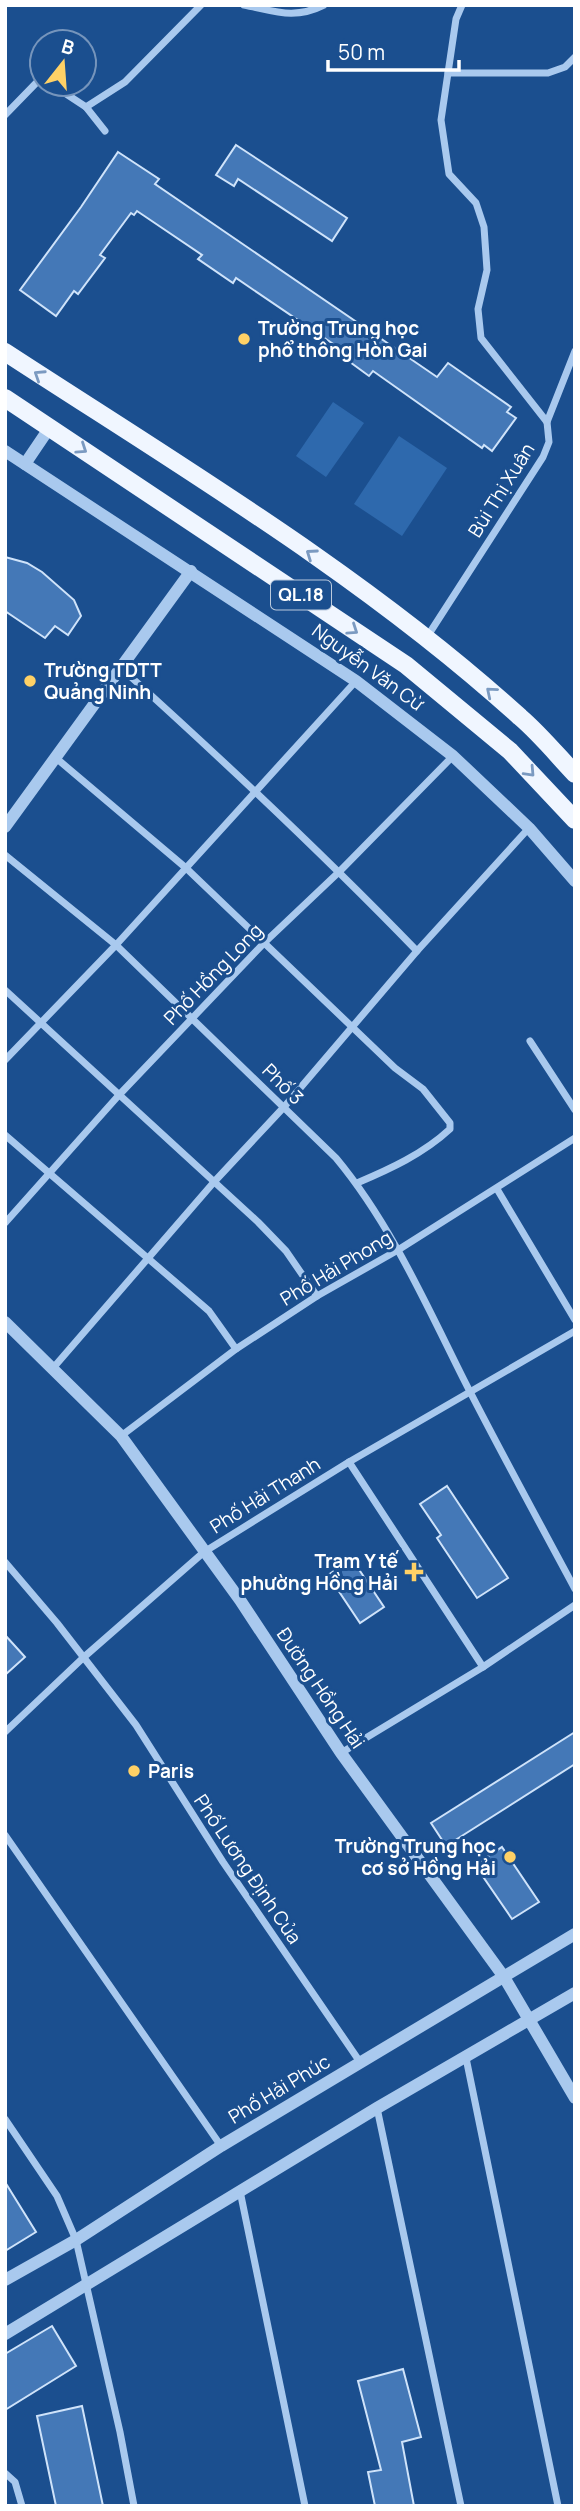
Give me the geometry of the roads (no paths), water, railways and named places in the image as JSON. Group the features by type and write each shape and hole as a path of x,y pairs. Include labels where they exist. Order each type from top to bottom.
{"main road":[{"name":"QL.18","path":"5,352 223,494 368,593 427,638 522,718 575,774"},
{"name":"Nguyễn Văn Cừ","path":"5,398 406,665 510,751 575,820"}],"street":[{"path":"86,107 125,82 201,5"},
{"path":"244,5 281,13 307,13 324,5"},
{"name":"Bùi Thị Xuân","path":"427,638 543,457 549,442 547,422 481,338 478,309 487,271 484,227 476,203 449,174 441,120 456,19 462,5"},
{"path":"448,73 548,73 558,71 575,57"},
{"path":"5,115 28,91"},
{"path":"72,98 86,107 105,131"},
{"path":"547,422 575,351"},
{"path":"25,464 50,428"},
{"name":"Nguyễn Văn Cừ","path":"5,451 356,681 453,756 529,828 575,881"},
{"path":"5,827 191,571"},
{"path":"121,668 257,791 340,871 417,951"},
{"path":"5,1060 116,945 356,681"},
{"name":"Phố Hồng Long","path":"5,1223 119,1095 264,943 340,871 453,756"},
{"path":"56,758 186,868 395,1069 423,1089 450,1123 450,1129 440,1139 399,1165 357,1183"},
{"path":"54,1367 284,1107 417,951 529,828"},
{"name":"Phố 3","path":"5,855 116,945 194,1017 336,1158 357,1183 398,1250 575,1589"},
{"path":"5,990 215,1182 286,1251 317,1296"},
{"path":"530,1041 575,1110"},
{"path":"5,1135 209,1311 236,1349"},
{"name":"Phố Hải Phong","path":"121,1436 236,1349 317,1296 398,1250 575,1138"},
{"path":"497,1189 575,1320"},
{"name":"Đường Hồng Hải","path":"5,1322 54,1367 121,1436 240,1600 341,1753 504,1977 575,2098"},
{"name":"Phố Hải Thanh","path":"5,1732 84,1657 204,1552 349,1462 575,1331"},
{"path":"349,1462 483,1667"},
{"name":"Phố Lương Định Của","path":"5,1562 136,1725 223,1862 360,2062"},
{"path":"341,1753 483,1667 575,1605"},
{"path":"5,1835 221,2146"},
{"name":"Phố Hải Phúc","path":"5,2280 76,2239 221,2146 575,1934"},
{"path":"5,2334 377,2108 575,1993"},
{"path":"466,2058 558,2506"},
{"path":"377,2108 461,2506"},
{"path":"5,2119 57,2196 76,2239 134,2506"},
{"path":"240,2191 304,2506"},
{"path":"5,2473 15,2482 22,2506"}],"place":[{"name":"Trường Trung học phổ thông Hòn Gai","path":"244,339"},
{"name":"Trường TDTT Quảng Ninh","path":"30,681"},
{"name":"Trạm Y tế phường Hồng Hải","path":"414,1572"},
{"name":"Paris","path":"134,1771"},
{"name":"Trường Trung học cơ sở Hồng Hải","path":"510,1857"}]}
